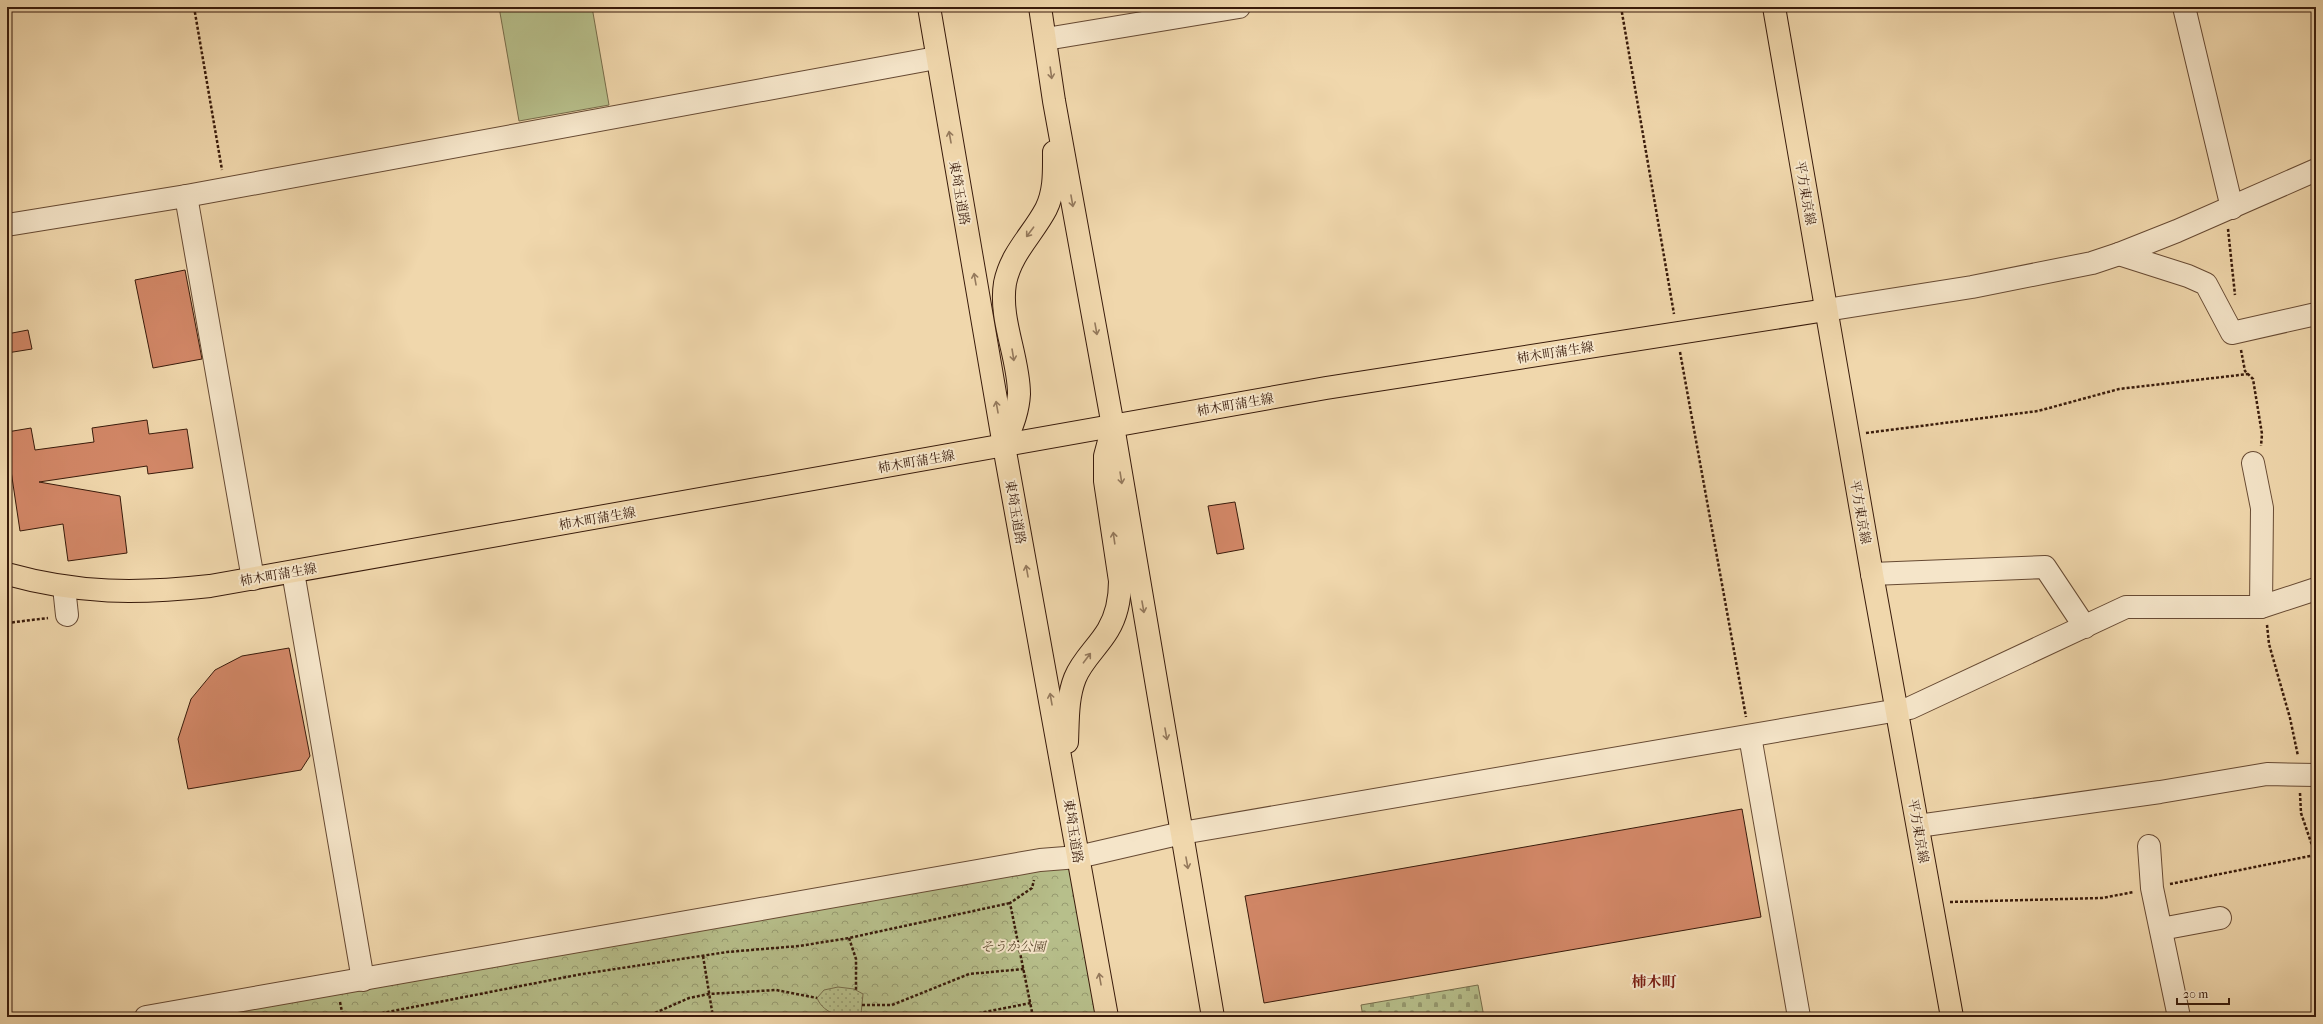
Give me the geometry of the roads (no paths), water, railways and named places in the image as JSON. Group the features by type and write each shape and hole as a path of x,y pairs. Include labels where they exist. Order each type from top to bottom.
{"main road":[{"name":"東埼玉道路","path":"929,7 936,58 1004,446 1065,777 1107,1017"},
{"path":"1040,7 1046,39 1054,101 1113,426 1213,1017"},
{"name":"平方東京線","path":"1774,7 1872,574 1952,1017"},
{"path":"1004,446 1016,416 1019,392 1004,304 1005,283 1017,252 1046,208 1052,191 1054,101"},
{"name":"柿木町蒲生線","path":"7,574 64,588 94,592 175,590 253,579 1326,388 1826,310"},
{"path":"1065,777 1070,696 1075,678 1083,663 1108,630 1120,596 1120,581 1104,481 1104,456 1113,426"}],"street":[{"path":"1046,39 1239,7"},
{"path":"2184,7 2232,208"},
{"path":"7,225 186,196 936,58"},
{"path":"1826,310 1995,283 2071,268 2119,254 2232,208 2316,170"},
{"path":"186,196 253,579"},
{"path":"2119,254 2188,276 2206,284 2232,333 2316,314"},
{"path":"2253,463 2262,508 2265,606"},
{"path":"1872,574 2045,567 2085,627"},
{"path":"293,572 363,980"},
{"path":"64,588 67,615"},
{"path":"146,1017 1040,860 1078,857 1182,833 1910,708 2126,607 2265,606 2316,589"},
{"path":"1750,736 1799,1017"},
{"path":"1918,826 2167,791 2267,774 2307,776"},
{"path":"2149,846 2152,888 2179,1017"},
{"path":"2161,929 2220,918"}],"district":[{"name":"柿木町","path":"1654,982"}],"park label":[{"name":"そうか公園","path":"1013,946"}]}
